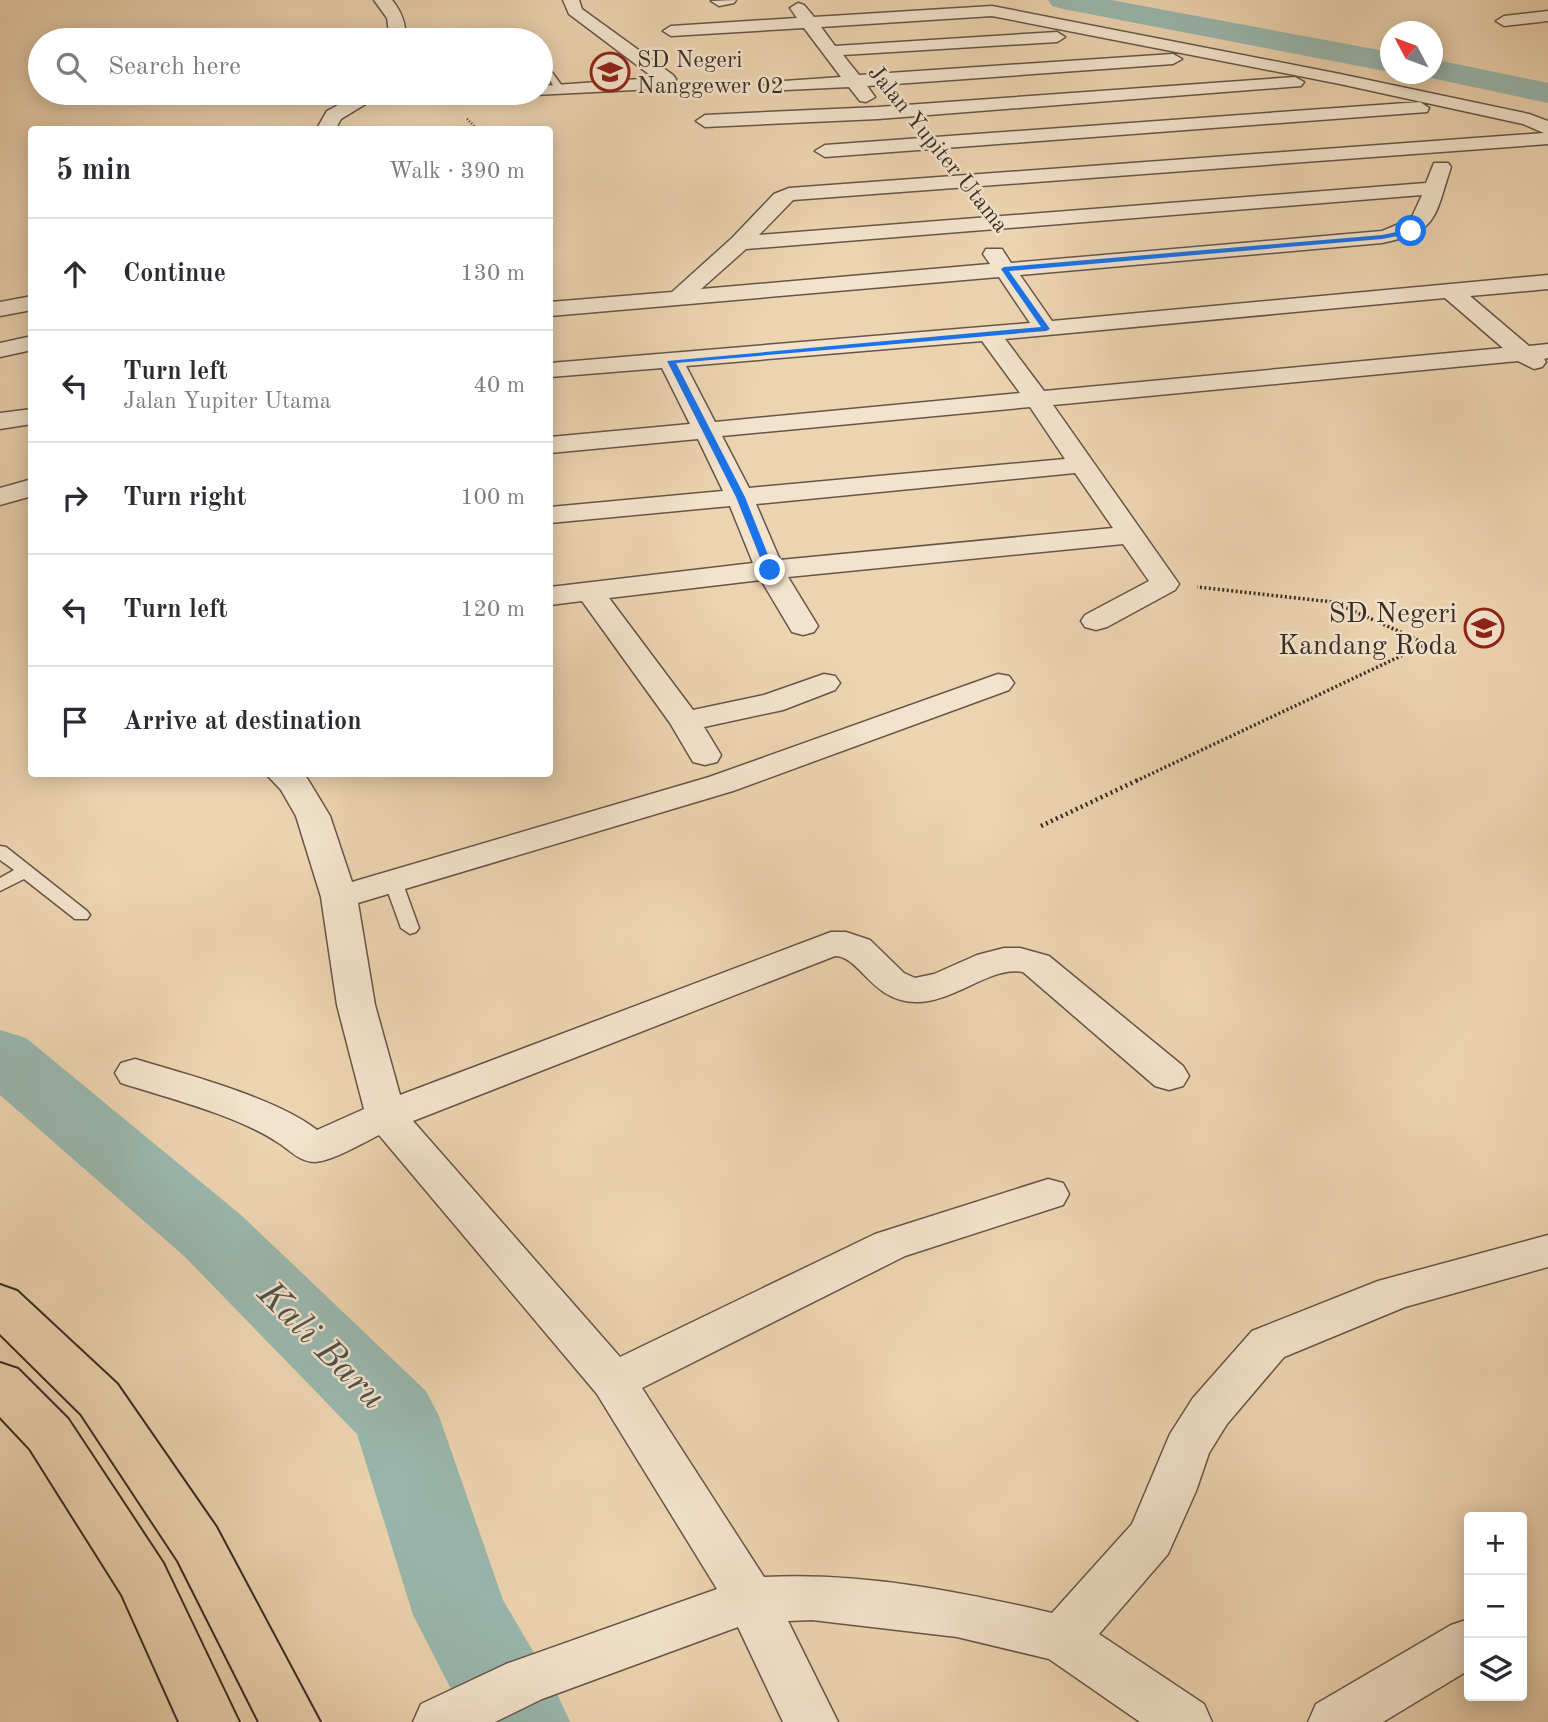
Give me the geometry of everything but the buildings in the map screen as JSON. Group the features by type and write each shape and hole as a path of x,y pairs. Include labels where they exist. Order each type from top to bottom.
{"highway":[{"path":"1,1307 99,1399 197,1544 290,1722"},
{"path":"0,1382 49,1434 143,1580 209,1722"}],"street":[{"path":"382,0 392,11 398,28"},
{"path":"553,90 654,84 667,79 575,11 570,0"},
{"path":"719,1 728,0"},
{"name":"Jalan Yupiter Utama","path":"791,0 812,23 878,113 942,184 1046,329"},
{"path":"671,31 992,11 1340,79 1529,120 1548,128"},
{"path":"1504,21 1548,16"},
{"path":"830,51 1110,34"},
{"path":"771,87 1218,55"},
{"path":"705,121 878,113 1340,79"},
{"path":"327,126 334,115 352,105"},
{"path":"825,151 1458,105"},
{"path":"677,299 740,243 781,198 789,194 1548,138"},
{"path":"553,309 1382,237 1411,231 1426,218 1447,146"},
{"path":"740,243 1434,188"},
{"path":"553,370 1046,329 1548,282"},
{"path":"1451,292 1548,375"},
{"path":"0,309 28,304"},
{"path":"988,333 1165,584 1096,621"},
{"path":"0,350 28,344"},
{"path":"553,445 1548,351"},
{"path":"671,361 740,497 770,570 803,626"},
{"path":"0,421 28,417"},
{"path":"553,515 1081,465"},
{"path":"0,497 28,488"},
{"path":"553,596 770,570 1132,534"},
{"path":"589,592 685,721 705,755"},
{"path":"685,721 772,703 824,683"},
{"path":"339,897 731,780 998,683"},
{"path":"286,777 295,785 313,816 339,897 356,1005 386,1116 613,1381 751,1600 811,1722"},
{"path":"135,1073 230,1104 291,1131 310,1146 320,1145 386,1116 831,944 845,942 859,947 890,981 907,990 933,990 1004,958 1020,957 1036,964 1169,1076"},
{"path":"613,1381 890,1245 1048,1194"},
{"path":"1062,1639 1150,1539 1172,1491 1187,1448 1210,1411 1268,1344 1394,1293 1548,1251"},
{"path":"449,1718 525,1681 751,1600 812,1597 945,1612 1062,1639 1185,1722"},
{"path":"1335,1722 1464,1645"}],"lane":[{"path":"553,80 561,90"},
{"path":"0,851 81,915"},
{"path":"0,886 25,871"},
{"path":"393,881 410,928"}],"path":[{"path":"1041,826 1422,646 1421,642 1414,638 1333,602 1165,584"}],"waterway":[{"path":"1063,0 1380,60"},
{"path":"1443,71 1548,93"},
{"name":"Kali Baru","path":"0,1055 213,1236 395,1416 461,1615 520,1722"}],"place":[{"name":"SD Negeri Nanggewer 02","path":"610,72"},
{"name":"SD Negeri Kandang Roda","path":"1484,628"}],"route":[{"path":"770,570 740,497 671,361 1046,329 1004,269 1382,237 1411,231"}]}
